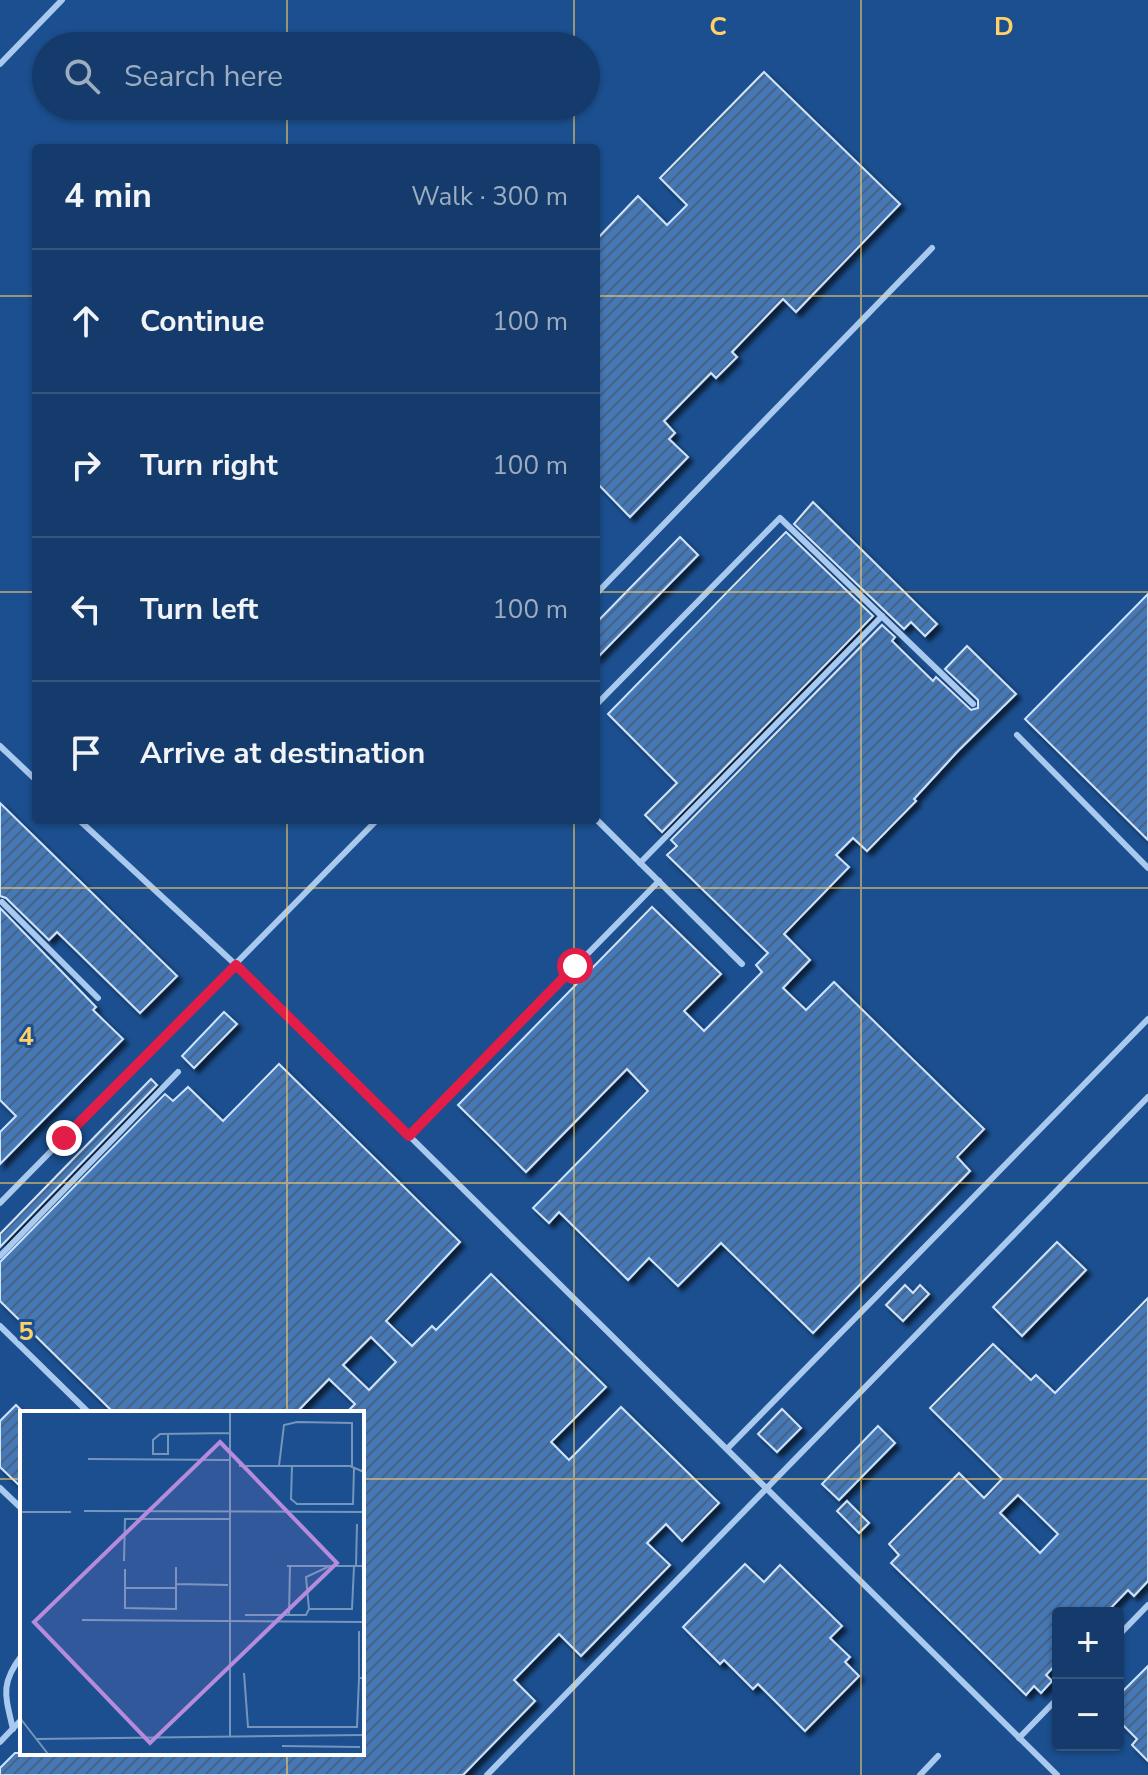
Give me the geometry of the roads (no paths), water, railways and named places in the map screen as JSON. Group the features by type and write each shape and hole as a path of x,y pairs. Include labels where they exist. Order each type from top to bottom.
{"lane":[{"path":"0,64 62,0"},
{"path":"600,590 932,248"},
{"path":"600,701 780,518 973,704"},
{"path":"640,863 882,616"},
{"path":"1017,735 1148,868"},
{"path":"0,746 32,776"},
{"path":"600,823 742,964"},
{"path":"83,824 236,965 1057,1775"},
{"path":"0,1203 373,824"},
{"path":"409,1136 659,881"},
{"path":"2,902 98,998"},
{"path":"727,1449 1148,1019"},
{"path":"0,1256 178,1072"},
{"path":"487,1775 1148,1097"},
{"path":"0,1326 87,1411"},
{"path":"0,1488 20,1507"},
{"path":"1124,1630 1148,1605"},
{"path":"13,1729 4,1688 8,1670 20,1657"},
{"path":"1019,1738 1052,1704"},
{"path":"0,1742 20,1721"},
{"path":"920,1775 938,1756"}]}
